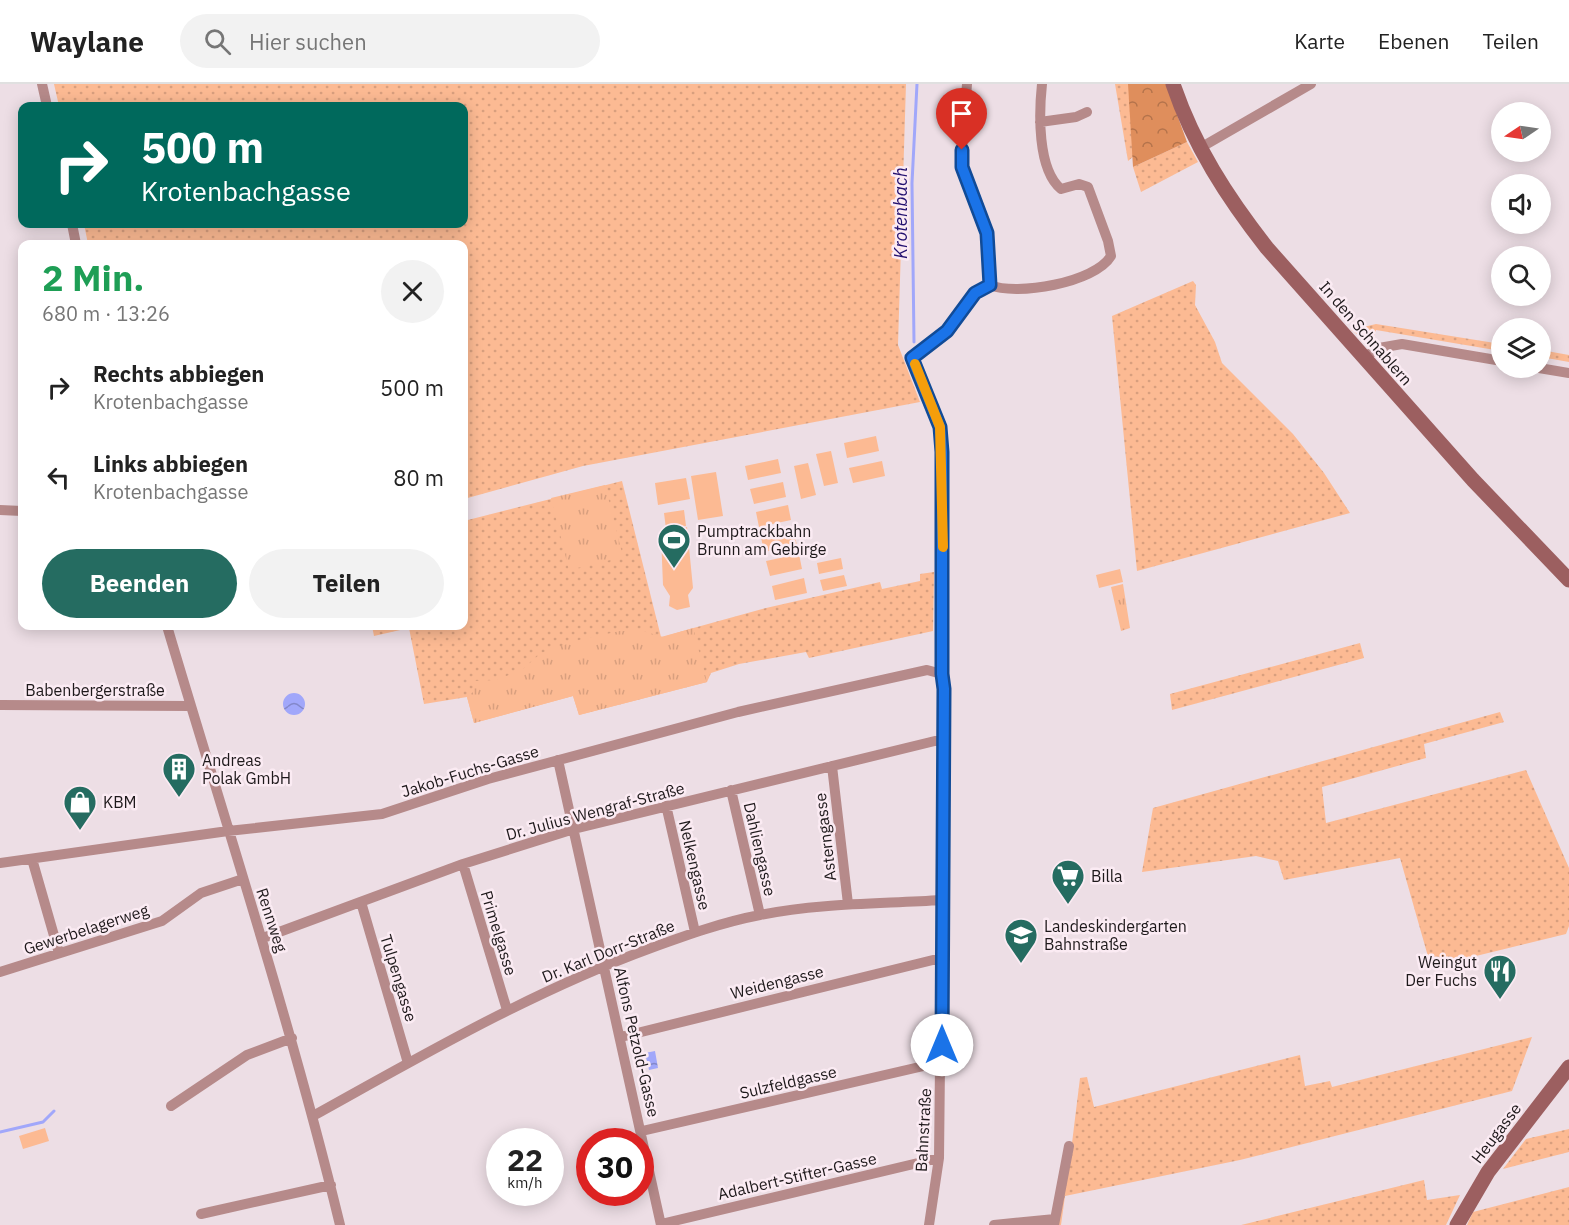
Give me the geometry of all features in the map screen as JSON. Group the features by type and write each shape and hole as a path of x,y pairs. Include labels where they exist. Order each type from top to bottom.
{"street":[{"path":"42,84 45,102"},
{"path":"967,84 961,162 987,233 990,285 1004,287 1068,284 1106,263 1111,256 1108,241 1088,187 1079,184 1063,189 1057,186 1044,155 1040,122 1042,84"},
{"name":"In den Schnablern","path":"1173,84 1200,148 1221,185 1267,248 1473,480 1569,580"},
{"path":"1200,148 1311,84"},
{"path":"1040,122 1076,117 1087,112"},
{"name":"Bahnstraße","path":"929,1225 939,1158 943,573 940,427 912,358 947,331 975,293 990,285"},
{"path":"1363,358 1379,348 1402,344 1491,359"},
{"path":"1551,370 1569,373"},
{"path":"0,510 18,511"},
{"name":"Rennweg","path":"168,630 292,1038 340,1225"},
{"name":"Jakob-Fuchs-Gasse","path":"0,863 228,831 382,814 488,779 749,709 927,670 942,674"},
{"name":"Babenbergerstraße","path":"0,705 190,706"},
{"name":"Dr. Julius Wengraf-Straße","path":"262,938 463,864 574,829 943,739"},
{"name":"Alfons Petzold-Gasse","path":"558,760 641,1128"},
{"name":"Asterngasse","path":"832,766 848,904"},
{"name":"Dahliengasse","path":"730,790 760,915"},
{"name":"Nelkengasse","path":"666,805 695,932"},
{"path":"32,859 59,953"},
{"name":"Primelgasse","path":"463,864 507,1010"},
{"name":"Gewerbelagerweg","path":"0,972 162,921 201,893 243,879"},
{"name":"Dr. Karl Dorr-Straße","path":"313,1116 507,1010 604,965 695,932 760,915 848,904 941,900"},
{"name":"Tulpengasse","path":"361,902 408,1063"},
{"name":"Weidengasse","path":"621,1037 941,958"},
{"path":"171,1106 247,1055 292,1038"},
{"name":"Sulzfeldgasse","path":"654,1128 941,1062"},
{"name":"Heugasse","path":"1457,1225 1488,1172 1569,1067"},
{"path":"994,1225 1054,1222 1069,1146"},
{"name":"Adalbert-Stifter-Gasse","path":"661,1224 939,1158"},
{"path":"201,1214 330,1185"},
{"name":"Alfons Petzold-Gasse","path":"654,1190 661,1224"}],"green space":[{"path":"54,84 906,84 898,345 920,402 583,466 468,498 468,240 87,240 85,228 468,228 468,102 58,102"},
{"path":"1115,84 1149,84 1153,140 1128,161"},
{"path":"1128,84 1166,84 1187,142 1133,167"},
{"path":"1187,142 1198,162 1141,192 1133,167"},
{"path":"1193,281 1196,285 1195,305 1215,342 1222,363 1293,434 1324,473 1350,513 1137,571 1112,316"},
{"path":"1376,324 1491,342 1491,349 1376,330 1373,339 1366,340 1351,330"},
{"path":"1551,352 1569,355 1569,362 1551,359"},
{"path":"876,436 879,451 847,458 844,443"},
{"path":"831,451 838,483 824,486 816,454"},
{"path":"778,459 781,473 748,480 745,466"},
{"path":"882,461 885,476 853,483 849,468"},
{"path":"808,463 816,495 801,499 794,466"},
{"path":"716,472 723,516 698,520 691,476"},
{"path":"686,478 690,499 658,505 655,483"},
{"path":"622,481 661,637 766,608 880,582 882,589 920,581 920,574 934,572 933,631 809,658 806,652 739,664 711,673 707,682 579,715 573,696 474,723 467,697 424,704 409,630 468,630 468,520"},
{"path":"783,482 786,497 754,504 750,489"},
{"path":"605,485 623,557 569,570 551,498"},
{"path":"788,505 791,520 759,527 756,512"},
{"path":"684,510 686,526 666,529 664,513"},
{"name":"Pumptrackbahn Brunn am Gebirge","path":"687,527 693,588 688,595 690,607 677,610 669,606 670,596 663,585 661,536 664,530 673,533"},
{"path":"793,530 797,545 764,552 761,537"},
{"path":"799,554 802,569 770,576 766,561"},
{"path":"841,558 843,569 819,574 817,563"},
{"path":"1120,569 1123,582 1099,588 1096,575"},
{"path":"844,575 847,586 823,591 820,580"},
{"path":"804,578 807,593 775,600 772,586"},
{"path":"1123,584 1130,628 1121,631 1111,587"},
{"path":"693,628 707,682 579,715 573,696 474,723 467,697 474,691 474,681 497,680 523,669 541,653 579,640 620,631 643,631 663,637"},
{"path":"373,630 400,630 374,636"},
{"path":"1360,643 1364,658 1172,710 1170,694"},
{"path":"1500,712 1504,722 1424,744 1426,758 1322,787 1326,823 1526,770 1569,868 1569,926 1566,934 1431,967 1400,858 1284,880 1278,861 1256,856 1142,872 1153,808"},
{"path":"1532,1037 1512,1091 1240,1160 1065,1196 1061,1225 1056,1225 1072,1143 1080,1078 1087,1077 1094,1107 1300,1055 1305,1086 1330,1081 1332,1087"},
{"path":"45,1128 49,1141 23,1149 19,1136"},
{"path":"1569,1129 1569,1152 1503,1169 1526,1139"},
{"path":"1424,1180 1427,1200 1460,1195 1446,1225 1241,1225"},
{"path":"1569,1187 1569,1225 1467,1225 1473,1212"}],"water":[{"path":"294,693 304,700 305,704 298,714 294,715 284,708 283,704 290,694"},
{"path":"655,1051 658,1068 649,1070 645,1053"}],"waterway":[{"name":"Krotenbach","path":"914,342 912,183 917,84"},
{"path":"0,1132 43,1122 54,1111"}],"slow traffic":[{"path":"915,364 940,427 943,547"}],"place":[{"name":"Pumptrackbahn Brunn am Gebirge","path":"674,569"},
{"name":"Andreas Polak GmbH","path":"179,798"},
{"name":"KBM","path":"80,831"},
{"name":"Billa","path":"1068,905"},
{"name":"Landeskindergarten Bahnstraße","path":"1021,964"},
{"name":"Weingut Der Fuchs","path":"1500,1000"}],"route":[{"path":"942,1045 941,900 944,689 942,674 942,452 940,427 912,358 947,331 975,293 990,285 986,228 962,167 962,150"}]}
